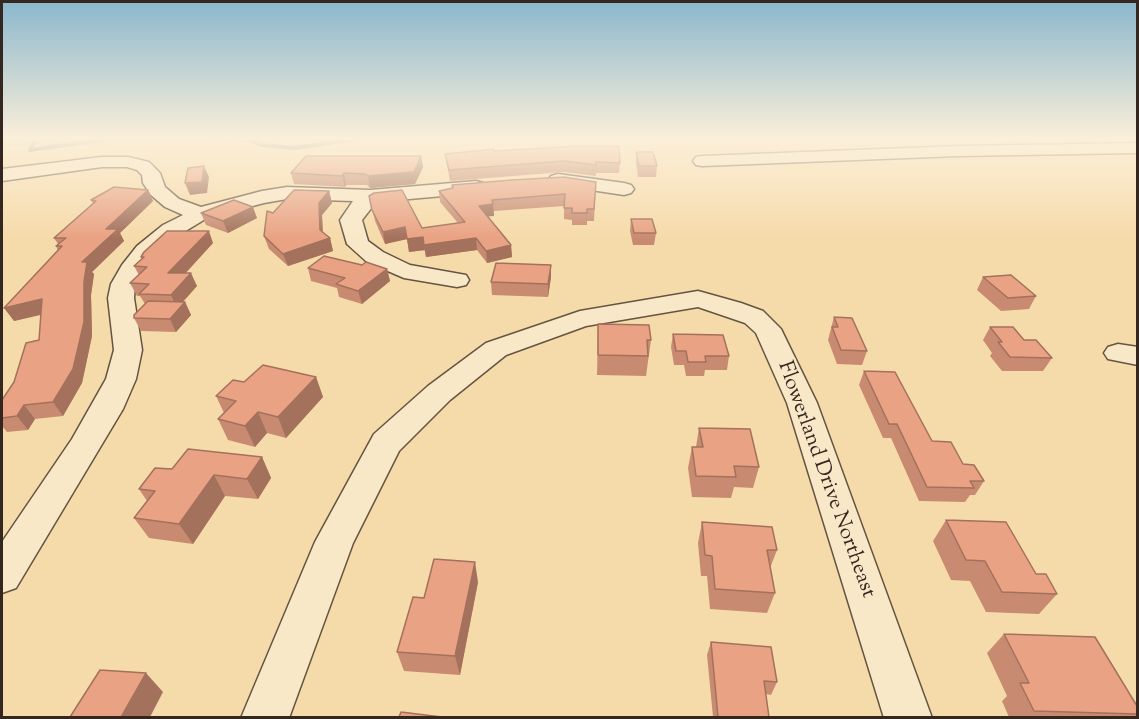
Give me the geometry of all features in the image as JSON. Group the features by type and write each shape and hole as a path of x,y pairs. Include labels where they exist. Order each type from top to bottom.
{"street":[{"path":"2,175 21,173"},
{"path":"150,173 158,191 171,203 200,214"},
{"path":"534,181 564,180 624,189"},
{"path":"2,575 107,409 121,379 128,351 121,298 123,284 130,270 145,251 171,230 200,214 228,205 287,194 329,193 370,196 434,192 502,184"},
{"path":"370,196 360,205 351,220 358,244 375,257 404,271 457,280"},
{"name":"Flowerland Drive Northeast","path":"265,717 334,542 386,443 439,393 496,349 580,319 698,299 732,308 754,317 768,329 802,403 908,717"}],"building":[{"path":"187,173 203,173 202,182 185,183"},
{"path":"291,173 408,173 368,176 344,173 342,176"},
{"path":"564,177 596,182 594,209 587,209 587,213 572,213 572,208 564,208 565,194 492,200 493,204 479,206 511,245 486,251 476,238 424,245 423,237 407,239 405,227 383,232 372,210 369,196 374,193 402,190 422,228 465,222 439,191 453,188 452,185"},
{"path":"114,187 148,190 106,229 118,229 82,262 87,262 84,282 84,322 73,369 53,402 24,405 17,416 2,418 2,400 14,382 26,343 39,340 42,299 4,308 62,246 56,246 66,238 54,238 96,201 91,200"},
{"path":"294,190 329,191 319,203 320,230 330,238 283,254 264,236 267,211 273,213"},
{"path":"234,200 253,207 223,221 201,213"},
{"path":"631,219 652,219 656,233 634,233"},
{"path":"167,231 209,231 168,273 191,273 171,295 139,294 149,284 130,283 147,267 134,266 144,257 141,257 144,252"},
{"path":"324,256 362,265 366,262 387,269 358,291 336,284 345,278 308,268"},
{"path":"496,263 551,265 548,284 491,282"},
{"path":"1011,275 1036,296 1008,298 983,277"},
{"path":"148,301 185,302 170,319 134,318 134,315"},
{"path":"834,317 852,318 867,351 841,350 832,327 838,327"},
{"path":"598,324 649,325 651,340 647,340 648,356 598,355"},
{"path":"990,327 1013,327 1024,340 1036,340 1052,358 1010,357"},
{"path":"673,334 723,335 729,356 705,356 706,362 688,362 686,351 676,351"},
{"path":"263,365 316,377 278,417 258,412 245,426 218,419 236,401 216,396 233,380 244,382"},
{"path":"864,371 895,372 932,441 951,442 963,464 974,465 984,481 970,481 974,488 927,487 897,424 889,424"},
{"path":"699,428 750,429 759,467 734,466 736,477 696,476 692,447 703,447"},
{"path":"188,449 262,457 247,479 214,475 179,524 134,518 155,491 139,489 155,468 172,469"},
{"path":"946,520 1006,522 1036,574 1046,574 1057,594 1002,592 985,561 966,560"},
{"path":"702,522 772,527 777,550 767,550 775,593 715,589 712,556 705,555"},
{"path":"434,559 475,562 455,656 397,652 413,597 424,598"},
{"path":"1004,634 1095,637 1137,706 1137,714 1034,711 1020,683 1029,683"},
{"path":"711,642 771,647 777,682 764,681 769,717 718,717"},
{"path":"100,670 146,673 121,717 70,717"},
{"path":"401,712 442,717 399,717"}]}
